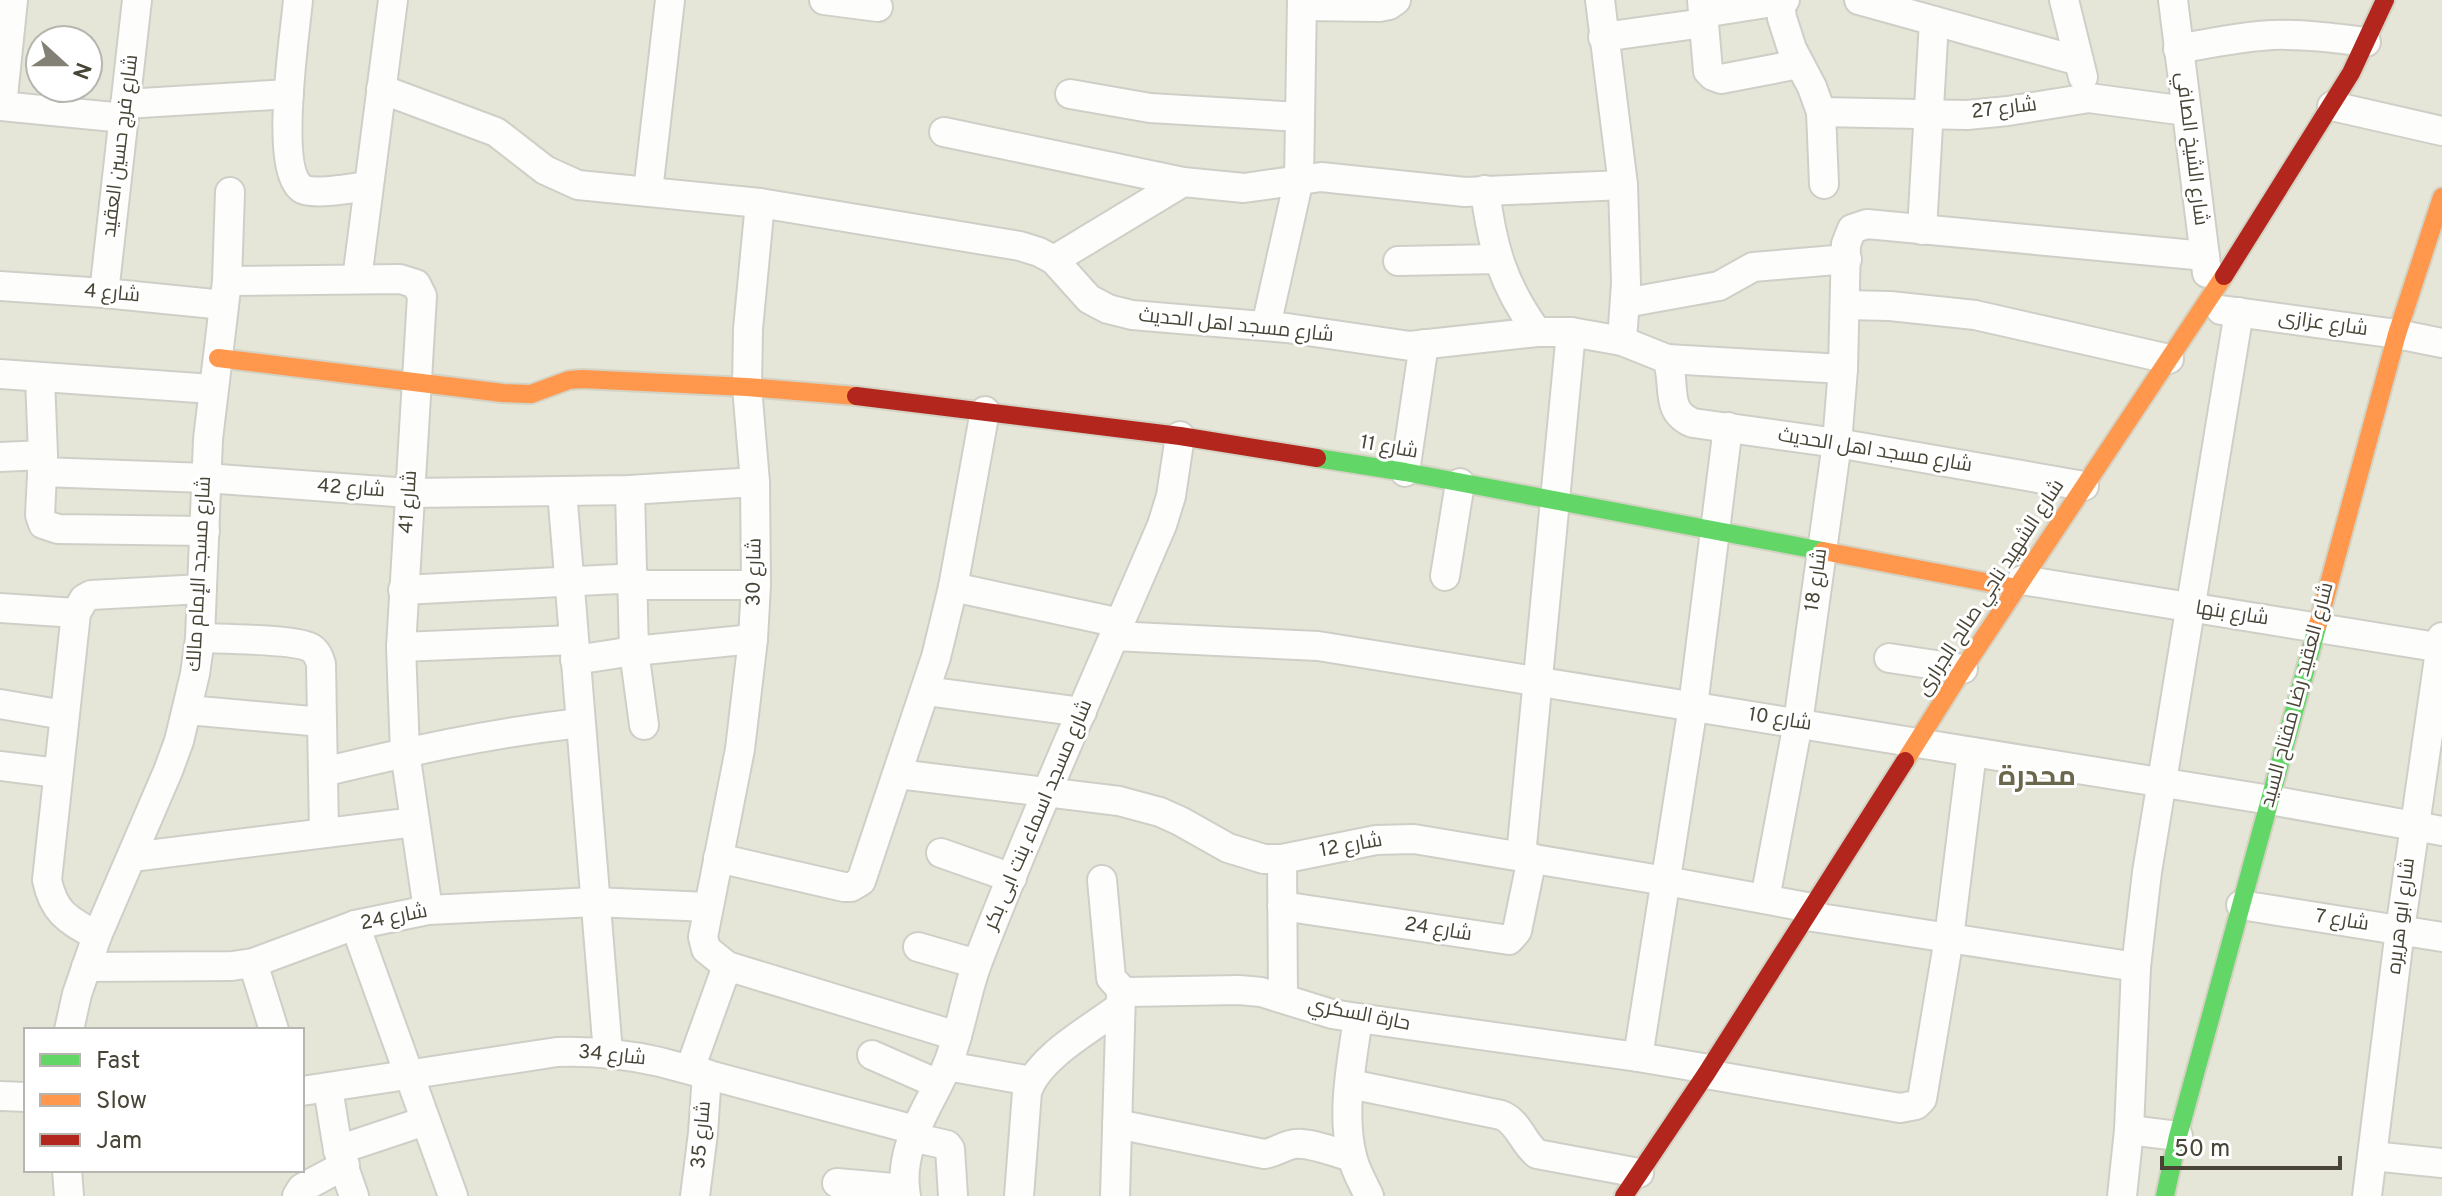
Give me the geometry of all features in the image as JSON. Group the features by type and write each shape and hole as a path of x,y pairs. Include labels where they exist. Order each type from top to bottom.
{"street":[{"path":"13,0 1,106 125,111 289,94"},
{"name":"شارع فرج حسين العقيد","path":"104,293 137,0"},
{"path":"298,0 286,138 289,163 301,188 314,192 368,186"},
{"path":"648,191 670,0"},
{"path":"824,0 878,7"},
{"path":"1266,326 1299,179 1302,3 1379,7 1396,0"},
{"path":"1600,0 1623,185 1625,303 1622,341"},
{"path":"1859,0 2079,61"},
{"path":"2064,0 2089,98"},
{"name":"شارع الشيخ الصافي","path":"2173,0 2205,256 2207,303"},
{"name":"شارع الشهيد ناجي صالح الجرارى","path":"1632,1185 1963,669 2207,303 2332,106 2385,0"},
{"path":"357,279 381,89 385,1"},
{"path":"1603,37 1703,12 1782,1 1786,34 1821,112 1824,184"},
{"path":"1703,12 1708,71 1713,76 1721,79 1799,64"},
{"path":"1922,230 1934,21"},
{"path":"2178,49 2271,35 2319,36 2366,42"},
{"name":"شارع مسجد اهل الحديث","path":"381,89 496,132 560,179 594,188 760,203 1020,246 1054,260 1089,299 1108,309 1132,315 1266,326 1410,346 1537,332 1571,332 1622,341 1667,359 1674,405 1678,414 1693,423 1837,443 2084,486"},
{"path":"1070,94 1150,108 1300,117"},
{"name":"شارع 27","path":"1821,112 1989,113 2089,98 2186,111"},
{"path":"2332,106 2442,131"},
{"path":"944,132 1183,182 1244,188 1321,177 1443,190 1623,185"},
{"path":"1054,260 1183,182"},
{"path":"1485,190 1489,225 1498,259 1518,306 1537,332"},
{"name":"شارع مسجد الإمام مالك","path":"70,1028 97,936 168,771 188,710 200,638 206,478 212,389 225,293 230,192"},
{"name":"شارع العقيد رضا مفتاح السيد","path":"2165,1196 2178,1136 2397,334 2442,197"},
{"name":"شارع 30","path":"727,966 706,949 703,937 740,749 753,639 755,482 747,387 751,285 760,203"},
{"name":"شارع 18","path":"1765,899 1798,723 1837,443 1843,369 1847,237 1852,229 1860,225 2205,256"},
{"path":"1398,261 1498,259"},
{"path":"1625,303 1719,286 1753,267 1847,259"},
{"name":"شارع 41","path":"225,293 357,279 400,279 409,281 420,290 422,296 401,647 405,752 428,910"},
{"name":"شارع 4","path":"0,286 104,293 225,293"},
{"name":"شارع عزازى","path":"2207,303 2239,312 2442,343"},
{"path":"1845,305 1904,307 1975,315 2169,359"},
{"path":"2122,1196 2129,1130 2136,967 2161,784 2239,312"},
{"path":"1527,857 1538,681 1571,332"},
{"path":"1405,472 1424,344"},
{"name":"شارع 11","path":"218,358 518,394 531,394 569,380 582,379 747,387 985,411 1180,436 1405,472 1822,551 2020,584"},
{"path":"1667,359 1843,369"},
{"path":"0,374 212,389"},
{"path":"40,378 43,464 40,515 43,524 51,528 205,531"},
{"path":"718,858 844,887 856,885 864,875 926,691 953,587 985,411"},
{"path":"1638,1057 1693,706 1728,427"},
{"name":"شارع مسجد اسماء بنت ابى بكر","path":"905,1193 907,1155 943,1075 977,964 1162,525 1178,466 1180,436"},
{"name":"شارع 42","path":"0,457 43,464 409,493 630,490 755,482"},
{"path":"1445,576 1460,483"},
{"path":"630,490 634,651 644,725"},
{"path":"562,491 608,1053"},
{"path":"403,590 618,579 647,585 756,585"},
{"name":"شارع بنها","path":"2020,584 2441,644"},
{"name":"شارع 10","path":"953,587 1117,630 1318,646 2270,800 2442,831"},
{"path":"97,936 63,916 50,894 47,880 76,613 84,599 91,595 202,589"},
{"path":"0,608 76,613"},
{"path":"200,638 296,643 313,649 319,655 324,833"},
{"path":"401,647 634,651 753,639"},
{"name":"شارع ابو هريره","path":"2367,1196 2400,930 2441,644"},
{"path":"1889,658 1963,669"},
{"path":"926,691 1082,712"},
{"path":"0,704 64,715"},
{"path":"188,710 322,722"},
{"path":"323,772 463,739 580,723"},
{"path":"1949,938 1972,752"},
{"path":"0,766 58,773"},
{"name":"شارع 12","path":"898,774 1119,801 1180,821 1245,855 1282,859 1357,843 1423,840 1765,899 1809,912 1949,938 2136,967"},
{"path":"132,857 415,822"},
{"path":"941,853 1012,878"},
{"name":"شارع 24","path":"1282,906 1509,940 1517,931 1527,857"},
{"path":"1282,859 1283,998"},
{"path":"1102,880 1111,978 1120,998 1115,1196"},
{"name":"شارع 24","path":"86,967 232,966 253,963 355,925 428,910 594,902 708,907"},
{"name":"شارع 7","path":"2241,905 2442,937"},
{"path":"355,925 453,1196"},
{"name":"حارة السكري","path":"1120,998 1128,992 1239,990 1358,1018 1638,1057 1900,1108 1916,1105 1922,1099 1949,938"},
{"path":"918,947 977,964"},
{"path":"253,963 273,1028"},
{"path":"727,966 957,1036"},
{"name":"شارع 35","path":"695,1196 703,1133 698,1071 727,966"},
{"path":"1019,1196 1027,1092 1031,1081 1045,1063 1120,998"},
{"path":"1358,1018 1348,1131 1352,1157 1369,1196"},
{"name":"شارع 34","path":"315,1090 557,1052 633,1056 698,1071 943,1143 950,1149 953,1196"},
{"path":"872,1055 943,1075 1031,1081"},
{"path":"1350,1084 1501,1115 1508,1118 1537,1154 1632,1185"},
{"path":"315,1090 354,1196"},
{"path":"0,1096 24,1097"},
{"path":"297,1196 302,1188 342,1158 425,1121"},
{"path":"1117,1124 1264,1154 1301,1143 1352,1157"},
{"path":"2129,1130 2178,1136"},
{"path":"2372,1156 2442,1163"},
{"path":"67,1172 69,1196"},
{"path":"837,1183 905,1193"}],"shaded area":[{"path":"0,0 2442,0 2442,1196 0,1196"}],"traffic: fast":[{"path":"1317,458 1823,551"},
{"path":"2165,1196 2178,1136 2318,624"}],"traffic: slow":[{"path":"2318,624 2397,334 2442,197"},
{"path":"1905,761 2224,276"},
{"path":"218,358 503,393 531,394 569,380 582,379 856,396"},
{"path":"1823,551 2017,588"}],"traffic: jam":[{"path":"2224,276 2351,73 2385,0"},
{"path":"856,396 1180,436 1317,458"},
{"path":"1624,1196 1706,1074 1905,761"}],"district":[{"name":"محدرة","path":"2037,778"}]}
